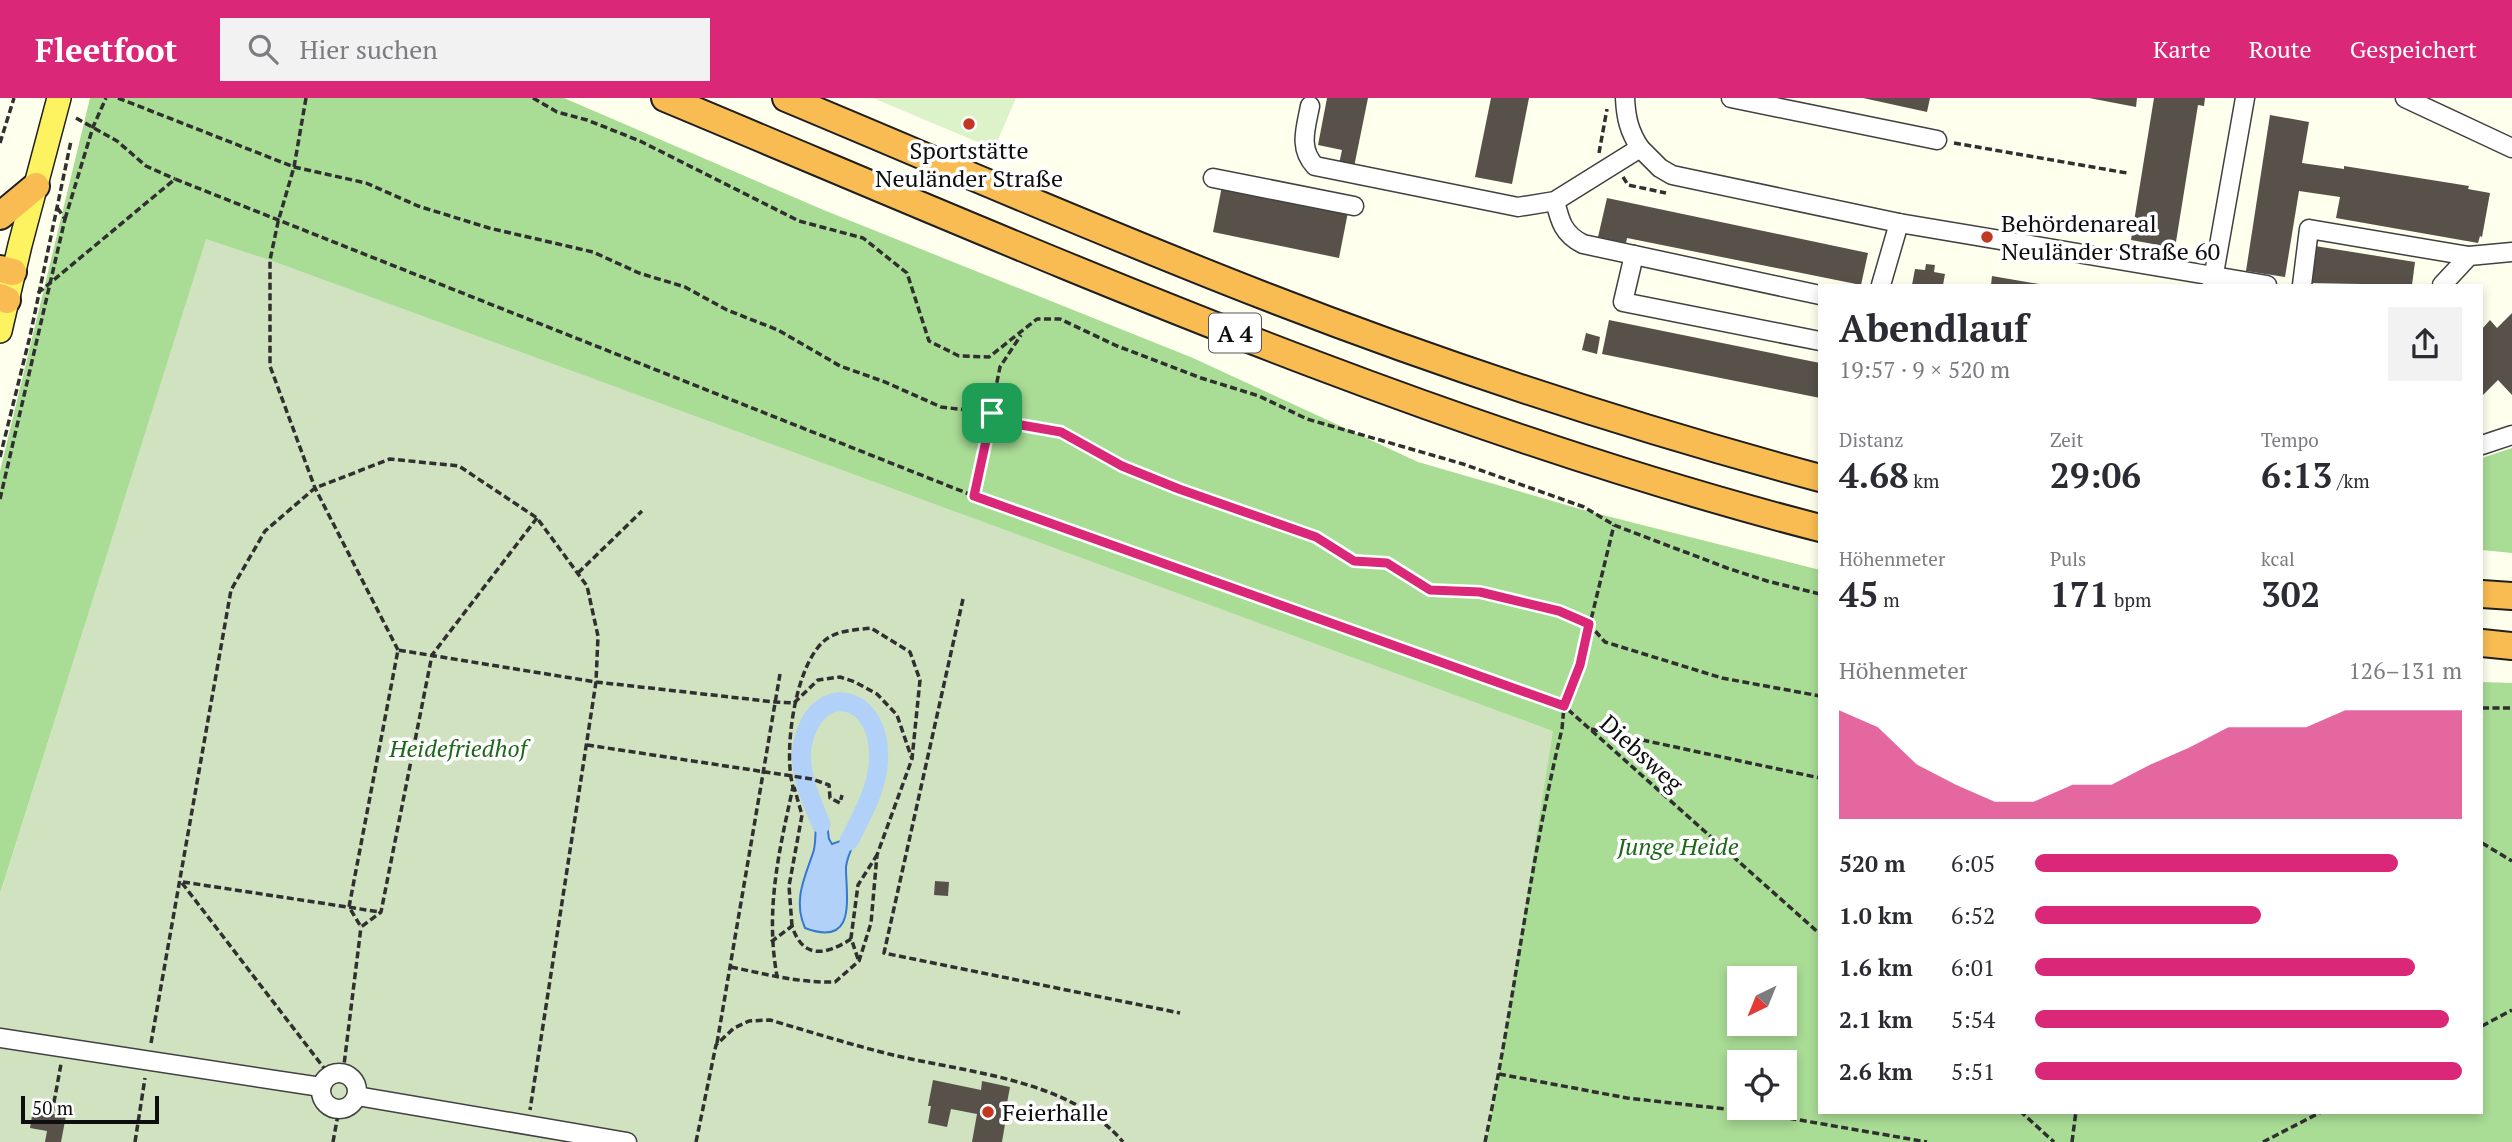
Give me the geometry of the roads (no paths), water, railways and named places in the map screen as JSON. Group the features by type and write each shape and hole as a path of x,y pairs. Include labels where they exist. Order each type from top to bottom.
{"highway":[{"name":"A 4","path":"665,98 1125,290 1402,396 1587,460 1818,527"},
{"name":"A 4","path":"786,98 1170,259 1369,335 1579,407 1818,477"},
{"path":"0,216 36,186"},
{"path":"2483,594 2512,596"},
{"path":"2483,643 2512,646"}],"main road":[{"path":"0,331 7,270 69,103"}],"street":[{"path":"1625,98 1626,119 1632,136 1640,148 1672,175 1899,223 2213,281 2254,284"},
{"path":"1731,98 1937,140"},
{"path":"2213,281 2245,98"},
{"path":"2406,98 2512,148"},
{"path":"1310,106 1303,146 1306,157 1315,166 1518,207 1555,201 1640,148"},
{"path":"1322,200 1328,169"},
{"path":"1213,178 1354,206"},
{"path":"1555,201 1562,228 1571,238 1583,244 1818,295"},
{"path":"1881,284 1899,223"},
{"path":"2302,284 2309,229 2469,256 2512,252"},
{"path":"1634,255 1623,302 1818,341"},
{"path":"2443,284 2469,256"},
{"path":"2483,445 2512,435"},
{"path":"0,1038 148,1061 331,1079 351,1077 356,1085 357,1096 351,1105 339,1109 329,1105 323,1098 331,1079"},
{"path":"357,1096 627,1142"}],"water":[{"path":"816,825 827,825 832,844 843,840 853,845 846,864 845,918 833,931 821,932 805,928 800,899 814,850"}],"waterway":[{"path":"821,824 804,777 802,747 809,725 820,710 833,703 848,703 861,709 871,722 878,742 878,767 871,796 849,841"}],"place":[{"name":"Sportstätte Neuländer Straße","path":"969,124"},
{"name":"Behördenareal Neuländer Straße 60","path":"1987,237"},
{"name":"Feierhalle","path":"988,1112"}],"park label":[{"name":"Heidefriedhof","path":"458,748"},
{"name":"Junge Heide","path":"1678,846"}]}
